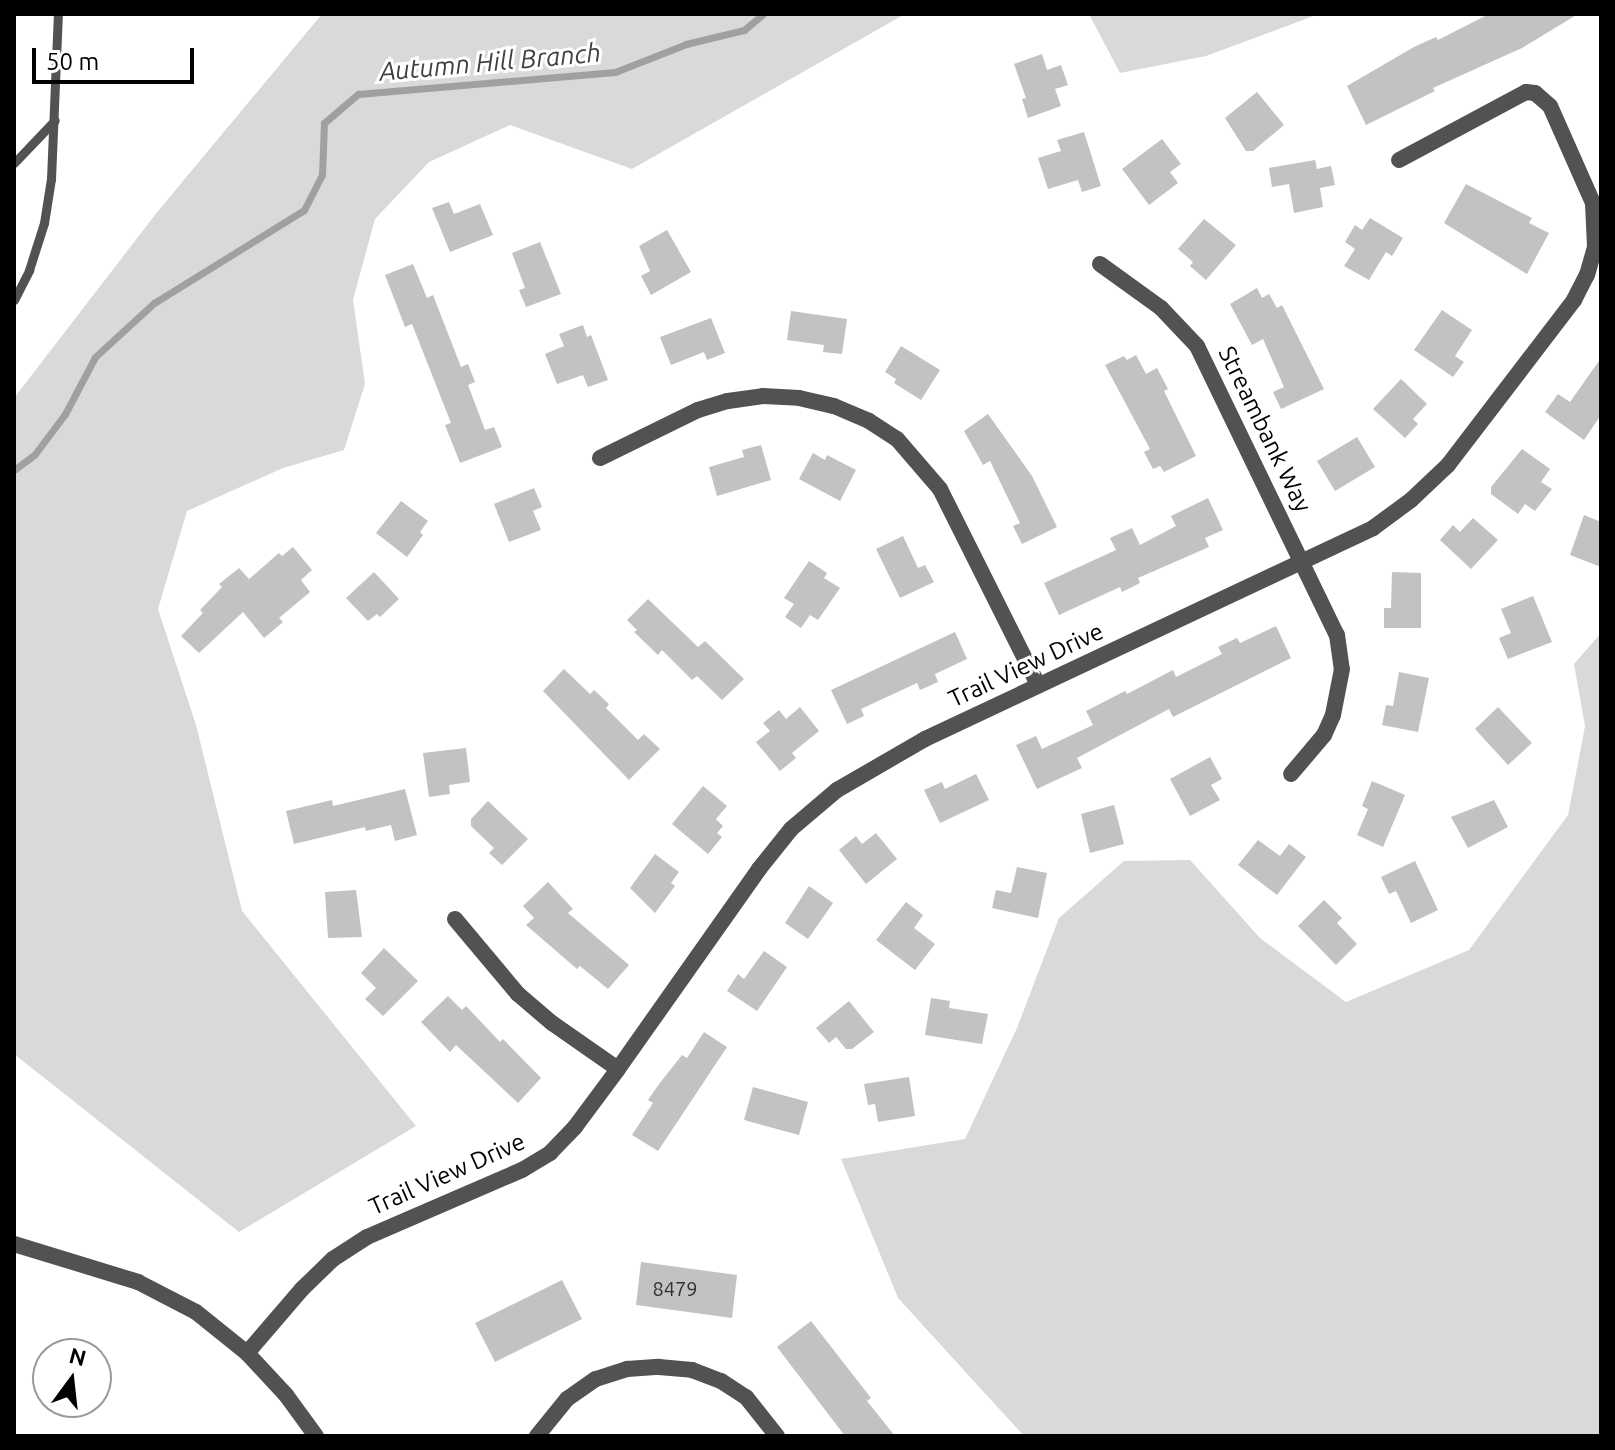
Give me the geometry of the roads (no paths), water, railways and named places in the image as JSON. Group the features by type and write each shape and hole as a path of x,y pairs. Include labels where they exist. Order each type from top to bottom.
{"street":[{"name":"Trail View Drive","path":"247,1353 302,1289 333,1259 367,1237 522,1170 550,1153 575,1127 618,1069 759,869 791,829 837,790 876,765 1038,685 1373,528 1411,500 1448,465 1574,300 1587,275 1595,247 1593,203 1550,106 1535,93 1526,92 1399,160"},
{"name":"Streambank Way","path":"1100,264 1161,308 1197,346 1337,635 1342,669 1336,705 1324,735 1291,774"},
{"path":"600,458 698,410 728,401 763,396 799,398 834,406 869,421 897,439 940,489 1038,685"},
{"path":"455,919 518,994 552,1023 618,1069"},
{"path":"14,1244 138,1282 196,1312 247,1353 286,1395 316,1436"},
{"path":"537,1436 567,1399 596,1379 627,1369 659,1367 692,1370 721,1381 746,1397 777,1436"}],"lane":[{"path":"14,300 29,270 44,223 55,120 58,14"},
{"path":"14,163 55,120"}],"waterway":[{"name":"Autumn Hill Branch","path":"14,470 35,454 65,414 95,357 154,303 304,210 322,175 324,123 358,94 615,72 686,44 744,30 763,14"}]}
